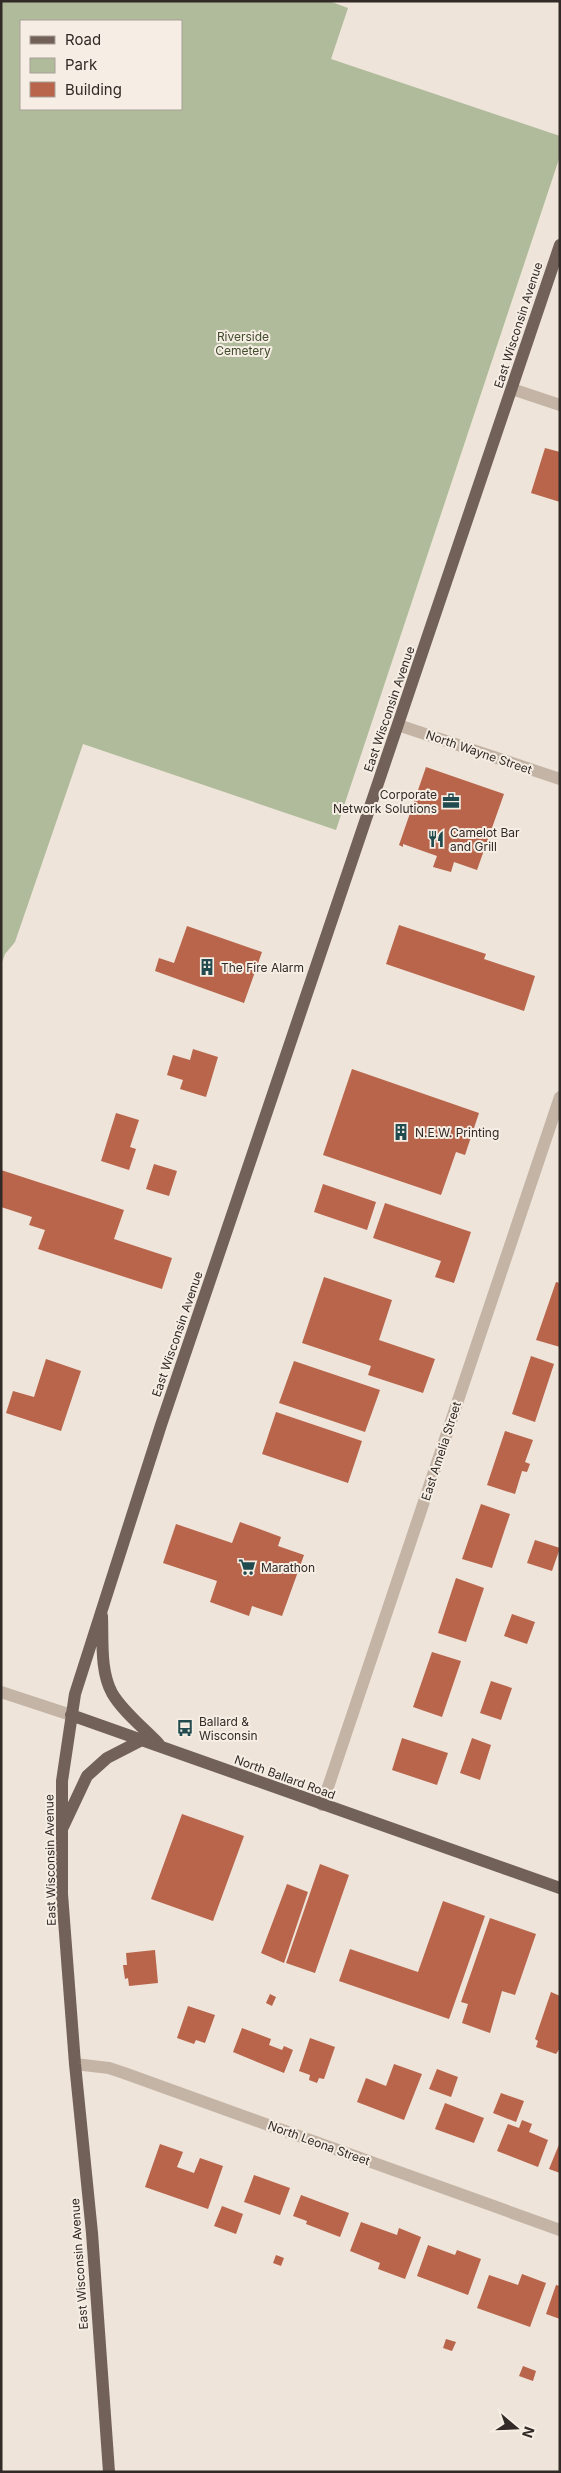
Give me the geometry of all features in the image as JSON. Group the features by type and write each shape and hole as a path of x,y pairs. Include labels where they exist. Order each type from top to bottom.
{"main road":[{"name":"East Wisconsin Avenue","path":"109,2472 92,2233 75,2064 62,1894 60,1832 62,1782 71,1716 81,1672 101,1608 560,245"},
{"path":"101,1608 105,1663 112,1692 131,1716 163,1748"},
{"name":"North Ballard Road","path":"71,1716 560,1888"},
{"path":"60,1832 87,1776 107,1758 142,1740"}],"street":[{"path":"512,389 560,405"},
{"name":"North Wayne Street","path":"398,725 560,780"},
{"name":"East Amelia Street","path":"322,1805 560,1098"},
{"name":"North Ballard Road","path":"1,1692 71,1716"},
{"name":"North Leona Street","path":"75,2064 108,2068 124,2073 560,2230"}],"green space":[{"name":"Riverside Cemetery","path":"1,1 329,1 348,8 331,59 560,136 560,156 336,830 83,744 15,942 5,954 1,965"}],"building":[{"path":"545,448 560,452 560,502 531,493"},
{"path":"426,767 504,794 477,870 454,862 451,872 433,867 437,856 403,844 403,847 399,845"},
{"path":"399,925 486,954 484,959 535,976 524,1011 386,964"},
{"name":"The Fire Alarm","path":"187,926 262,952 244,1003 155,971 159,958 174,963"},
{"path":"193,1049 218,1057 206,1097 180,1089 183,1080 167,1075 173,1055 190,1060"},
{"name":"N.E.W. Printing","path":"352,1069 479,1113 465,1155 456,1152 441,1195 323,1155"},
{"path":"116,1113 139,1120 130,1147 136,1149 129,1170 101,1161"},
{"path":"154,1164 177,1171 169,1196 146,1189"},
{"path":"1,1170 124,1210 114,1239 172,1258 162,1289 38,1249 45,1230 29,1225 32,1217 1,1207"},
{"path":"323,1184 376,1202 367,1230 314,1212"},
{"path":"385,1203 471,1232 454,1283 435,1277 441,1261 373,1238"},
{"path":"324,1277 392,1300 379,1340 435,1359 423,1393 368,1375 371,1366 302,1343"},
{"path":"556,1282 560,1283 560,1347 536,1340"},
{"path":"531,1356 554,1364 535,1422 512,1414"},
{"path":"46,1359 81,1371 61,1431 6,1413 13,1391 34,1397"},
{"path":"294,1361 380,1390 365,1432 279,1403"},
{"path":"276,1412 362,1441 348,1483 262,1454"},
{"path":"505,1431 533,1440 525,1462 530,1464 527,1472 522,1471 515,1494 487,1485"},
{"path":"481,1504 510,1514 492,1568 462,1559"},
{"path":"240,1522 281,1537 278,1546 304,1555 282,1616 252,1606 249,1616 210,1602 217,1581 163,1563 176,1524 232,1543"},
{"path":"535,1540 560,1548 552,1571 527,1563"},
{"path":"456,1578 484,1588 466,1642 438,1633"},
{"path":"512,1614 535,1622 527,1644 504,1636"},
{"path":"432,1652 461,1661 442,1717 413,1707"},
{"path":"491,1681 512,1688 501,1720 480,1713"},
{"path":"402,1738 448,1753 437,1785 392,1770"},
{"path":"472,1738 491,1745 480,1780 460,1773"},
{"path":"182,1814 244,1836 213,1921 151,1899"},
{"path":"320,1864 349,1875 315,1973 286,1963"},
{"path":"287,1884 308,1892 284,1963 261,1953"},
{"path":"443,1901 485,1916 449,2019 339,1981 350,1949 418,1972"},
{"path":"490,1918 536,1934 515,1995 502,1991 490,2033 462,2023 468,2004 461,2002"},
{"path":"155,1950 158,1983 129,1986 128,1978 125,1979 123,1965 127,1965 126,1953"},
{"path":"551,1992 560,1996 560,2048 556,2054 536,2047 538,2041 535,2039"},
{"path":"270,1994 276,1997 272,2006 266,2003"},
{"path":"188,2006 215,2015 205,2043 196,2040 194,2044 177,2038"},
{"path":"242,2028 271,2039 269,2045 282,2050 284,2046 293,2050 284,2073 233,2052"},
{"path":"310,2038 335,2047 324,2079 319,2078 317,2083 309,2080 310,2075 299,2071"},
{"path":"394,2064 422,2074 404,2120 357,2102 366,2078 386,2086"},
{"path":"437,2069 458,2077 451,2097 429,2089"},
{"path":"501,2093 524,2101 516,2122 493,2113"},
{"path":"445,2103 484,2118 474,2143 435,2129"},
{"path":"522,2120 532,2124 529,2132 548,2140 538,2167 497,2151 508,2124 519,2128"},
{"path":"560,2142 560,2173 549,2169"},
{"path":"160,2144 183,2152 177,2167 194,2173 200,2158 223,2166 208,2209 145,2187"},
{"path":"254,2175 290,2188 280,2215 244,2202"},
{"path":"301,2195 349,2213 340,2237 306,2224 307,2221 293,2216"},
{"path":"222,2206 243,2214 236,2234 214,2226"},
{"path":"361,2222 397,2235 399,2228 421,2237 405,2279 378,2269 380,2263 350,2251"},
{"path":"428,2245 455,2255 457,2250 481,2259 468,2295 417,2276"},
{"path":"276,2255 284,2258 281,2266 273,2263"},
{"path":"522,2274 546,2283 530,2327 477,2308 489,2275 518,2285"},
{"path":"556,2285 560,2286 560,2319 546,2314"},
{"path":"446,2339 456,2342 452,2351 443,2348"},
{"path":"523,2366 536,2371 533,2381 519,2376"}],"place":[{"name":"Corporate Network Solutions","path":"451,801"},
{"name":"Camelot Bar and Grill","path":"436,839"},
{"name":"The Fire Alarm","path":"207,967"},
{"name":"N.E.W. Printing","path":"401,1132"},
{"name":"Marathon","path":"247,1567"},
{"name":"Ballard & Wisconsin","path":"185,1728"}]}
